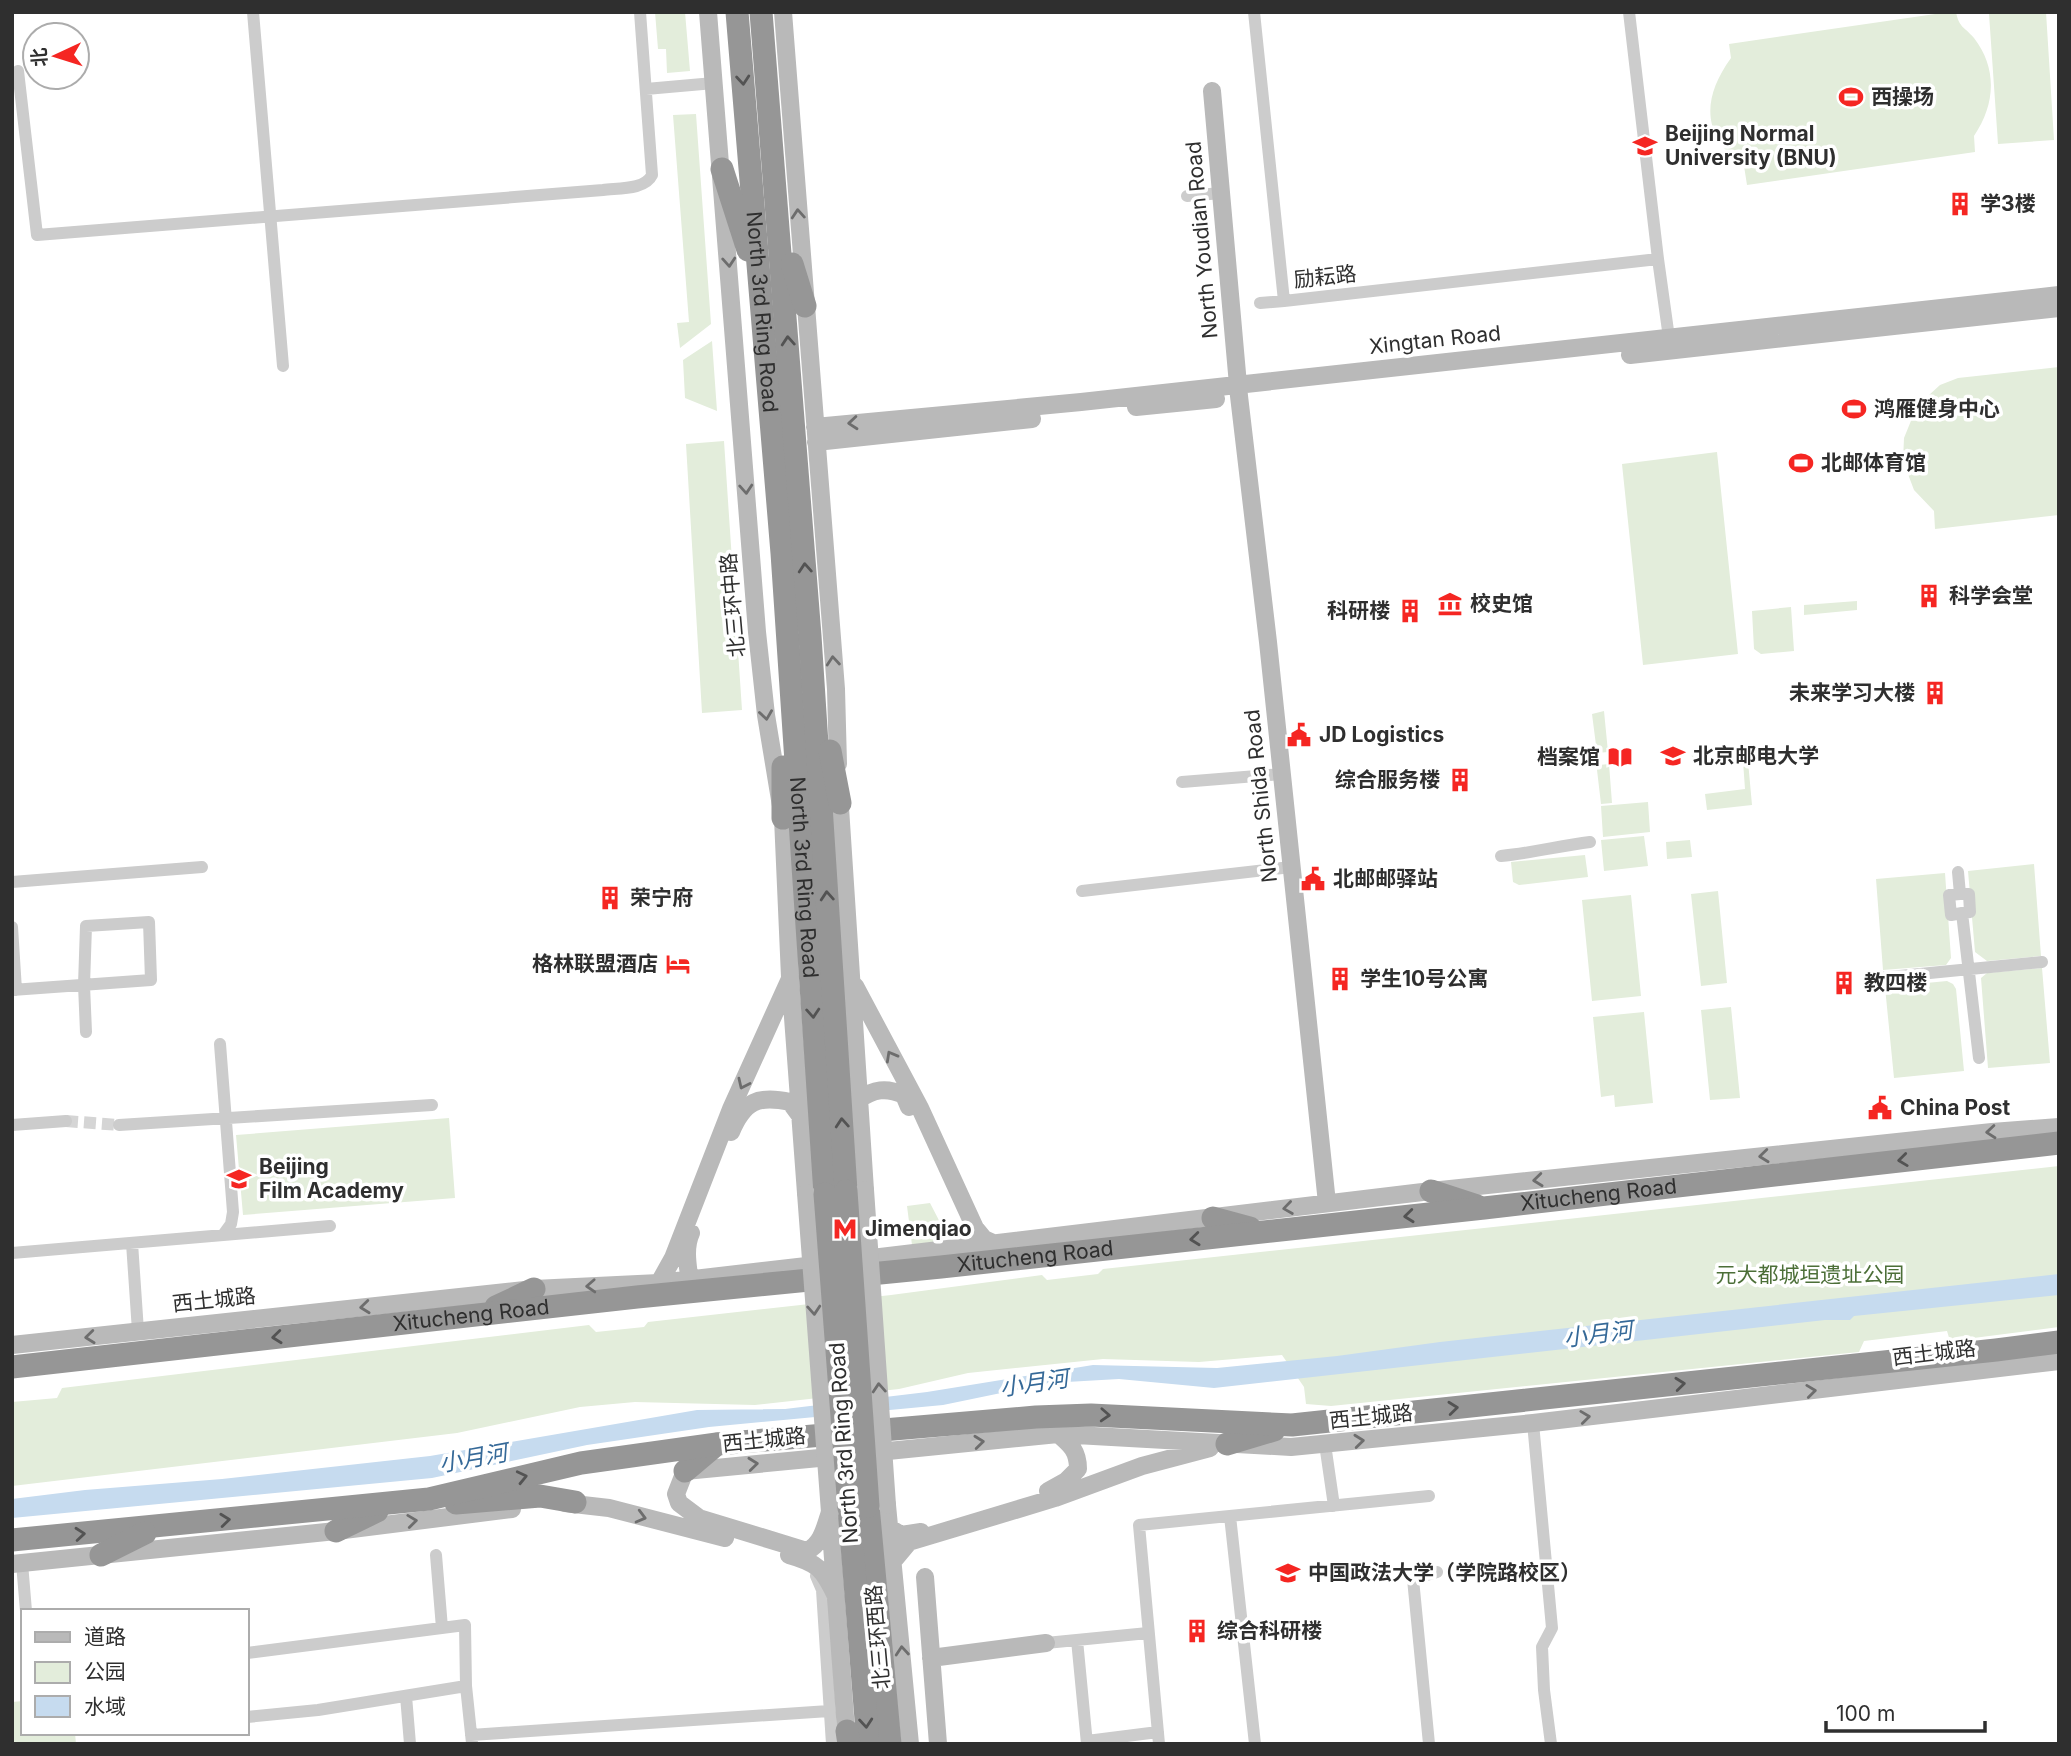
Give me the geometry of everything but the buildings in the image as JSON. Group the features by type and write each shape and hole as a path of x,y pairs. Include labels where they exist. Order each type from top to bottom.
{"highway":[{"name":"North 3rd Ring Road","path":"737,12 835,1192 858,1508 868,1744"},
{"name":"North 3rd Ring Road","path":"761,12 810,636 835,1192"},
{"path":"768,90 772,12"},
{"path":"722,169 760,290"},
{"path":"779,224 805,306"},
{"path":"782,553 783,818"},
{"path":"810,636 840,803"},
{"name":"Xitucheng Road","path":"12,1367 637,1297 940,1268 1484,1208 2059,1141"},
{"path":"1432,1191 1484,1208"},
{"path":"1213,1218 1263,1231"},
{"path":"940,1268 957,1248"},
{"path":"694,1278 733,1289"},
{"path":"637,1297 659,1283"},
{"path":"481,1314 534,1289"},
{"path":"1227,1444 2059,1342"},
{"path":"1996,1350 2059,1352"},
{"path":"12,1540 429,1499 581,1462 717,1444 1036,1417 1091,1415 1292,1436"},
{"path":"1036,1417 1058,1434"},
{"path":"685,1471 717,1444"},
{"path":"429,1499 460,1504 540,1496 575,1502"},
{"path":"335,1531 392,1503"},
{"name":"North 3rd Ring Road","path":"858,1508 890,1744"},
{"path":"101,1555 157,1527"}],"street":[{"path":"253,12 284,366"},
{"path":"18,72 37,234 603,190 647,183 653,175 639,12"},
{"name":"北三环中路","path":"708,12 757,632 766,715 783,818 790,977 801,1117 835,1192"},
{"path":"783,12 836,689 858,1100 835,1192"},
{"name":"励耘路","path":"1254,12 1284,301 1658,259"},
{"path":"1629,12 1670,344"},
{"path":"646,89 714,83"},
{"name":"North Youdian Road","path":"1212,91 1238,390"},
{"path":"1187,196 1221,193"},
{"name":"Xingtan Road","path":"1670,344 2059,295"},
{"path":"1261,303 1284,301"},
{"name":"Xingtan Road","path":"815,434 1081,402 1238,390 1670,344 2059,309"},
{"name":"North Shida Road","path":"1238,390 1327,1203"},
{"path":"1182,782 1282,774"},
{"path":"1501,856 1547,855 1555,846 1590,842"},
{"path":"12,882 202,867"},
{"path":"1082,891 1291,867"},
{"path":"1958,872 1960,894 1969,894 1970,912 1962,914 1979,1058"},
{"path":"12,927 14,990 84,985 151,979 149,922 86,926 84,985 86,1032"},
{"path":"1879,978 2042,962"},
{"path":"850,976 920,1108 975,1227 984,1238 993,1243"},
{"path":"659,1283 673,1258 731,1109 790,977"},
{"path":"220,1044 233,1212 231,1224 223,1235"},
{"path":"858,1100 870,1092 883,1089 904,1094 960,1210 966,1235 957,1248"},
{"path":"694,1278 688,1270 687,1241 737,1119 752,1103 768,1098 790,1102 801,1117"},
{"path":"119,1125 432,1105"},
{"path":"12,1125 66,1121"},
{"name":"Xitucheng Road","path":"1213,1218 1432,1191 2059,1127"},
{"name":"北三环西路","path":"835,1192 858,1508 836,1596 844,1740"},
{"name":"西土城路","path":"12,1345 534,1289 659,1283 1213,1218"},
{"path":"12,1253 330,1226"},
{"path":"132,1243 138,1331"},
{"name":"西土城路","path":"1142,1466 1292,1436 1325,1444 1532,1423 2059,1362"},
{"path":"1532,1423 1552,1628 1542,1647 1551,1744"},
{"path":"890,1528 901,1535 912,1534 1054,1488 1078,1469 1078,1457 1072,1446 1058,1434"},
{"name":"西土城路","path":"685,1471 1058,1434 1227,1444"},
{"path":"894,1560 909,1542 1055,1498 1142,1466 1227,1444"},
{"path":"1325,1444 1334,1506"},
{"path":"685,1471 676,1494 684,1507 699,1518 807,1551 858,1508"},
{"path":"1077,1640 1087,1743 1158,1738 1139,1525 1429,1496"},
{"path":"26,1609 17,1563 335,1531 575,1502 692,1529 810,1561 822,1570 836,1596"},
{"name":"北三环西路","path":"858,1508 890,1528 910,1744"},
{"path":"1230,1516 1255,1744"},
{"path":"436,1555 442,1628"},
{"path":"1429,1744 1413,1579 1437,1572"},
{"path":"816,1576 822,1590 829,1711 844,1740"},
{"path":"925,1577 938,1744"},
{"path":"248,1653 465,1625 466,1686 472,1740 829,1711"},
{"path":"931,1658 1148,1633"},
{"path":"248,1717 318,1710 466,1686"},
{"path":"406,1696 410,1744"}],"green space":[{"path":"655,12 685,12 690,71 667,73 666,49 658,49"},
{"name":"西操场","path":"1956,12 1961,24 1982,50 1990,74 1990,100 1974,136 1975,152 1747,185 1744,166 1720,142 1710,116 1715,88 1731,58 1729,44"},
{"path":"2046,12 2054,140 1998,144 1989,14"},
{"path":"696,114 711,324 680,348 677,323 689,322 673,115"},
{"path":"712,341 717,411 685,398 683,360"},
{"path":"2059,367 2059,515 1935,529 1934,511 1914,490 1903,461 1904,438 1917,406 1940,385 1958,378"},
{"path":"724,441 742,710 702,713 686,444"},
{"path":"1717,452 1738,654 1643,665 1622,464"},
{"path":"1857,601 1857,610 1804,615 1804,605"},
{"path":"1791,607 1794,651 1761,654 1754,649 1752,611"},
{"path":"1604,711 1608,752 1597,753 1592,714"},
{"path":"1710,747 1712,764 1693,766 1691,749"},
{"path":"1743,761 1748,761 1752,805 1707,810 1705,794 1745,789"},
{"path":"1609,764 1612,803 1601,804 1597,770 1599,765"},
{"path":"1648,802 1650,832 1603,837 1601,806"},
{"path":"1644,836 1648,866 1604,871 1601,840"},
{"path":"1690,840 1692,857 1667,859 1666,842"},
{"path":"1585,855 1588,877 1519,885 1513,882 1511,862"},
{"path":"2034,864 2041,956 1987,961 1975,952 1968,871"},
{"path":"1945,873 1951,958 1946,965 1883,970 1876,879"},
{"path":"1718,891 1727,983 1701,986 1691,894"},
{"path":"1631,895 1641,996 1592,1001 1582,900"},
{"path":"2042,968 2050,1063 1988,1068 1981,978 1987,973"},
{"path":"1947,981 1956,989 1964,1071 1894,1078 1885,987"},
{"path":"1731,1007 1740,1098 1710,1100 1701,1010"},
{"path":"1644,1012 1653,1103 1615,1107 1614,1095 1601,1097 1593,1017"},
{"path":"449,1118 455,1198 243,1215 236,1135"},
{"name":"元大都城垣遗址公园","path":"2059,1166 2059,1327 1950,1341 1947,1331 1864,1341 1859,1352 1331,1406 1306,1404 1304,1387 1282,1355 1199,1362 1103,1359 968,1373 899,1389 755,1405 635,1402 580,1407 457,1433 12,1486 12,1402 57,1398 62,1388 589,1325 596,1332 644,1327 648,1322 1042,1275 1047,1280 1098,1274 1103,1269"},
{"path":"930,1203 944,1230 940,1242 912,1245 907,1206"},
{"path":"21,1701 21,1735 75,1735 76,1744 12,1744 12,1702"}],"water":[{"name":"小月河","path":"2059,1274 2059,1295 1854,1316 1850,1320 1825,1320 1214,1388 1119,1379 1049,1383 943,1405 709,1427 587,1445 432,1478 12,1518 12,1499 430,1456 697,1410 785,1409 927,1392 1093,1365 1217,1368"}],"tunnel":[{"path":"66,1121 119,1125"}],"place":[{"name":"西操场","path":"1851,97"},
{"name":"Beijing Normal University (BNU)","path":"1645,146"},
{"name":"学3楼","path":"1960,204"},
{"name":"鸿雁健身中心","path":"1854,409"},
{"name":"北邮体育馆","path":"1801,463"},
{"name":"科学会堂","path":"1929,596"},
{"name":"校史馆","path":"1450,604"},
{"name":"科研楼","path":"1410,611"},
{"name":"未来学习大楼","path":"1935,693"},
{"name":"JD Logistics","path":"1299,735"},
{"name":"北京邮电大学","path":"1673,756"},
{"name":"档案馆","path":"1620,757"},
{"name":"综合服务楼","path":"1460,780"},
{"name":"北邮邮驿站","path":"1313,879"},
{"name":"荣宁府","path":"610,898"},
{"name":"格林联盟酒店","path":"678,964"},
{"name":"学生10号公寓","path":"1340,979"},
{"name":"教四楼","path":"1844,983"},
{"name":"China Post","path":"1880,1108"},
{"name":"Beijing Film Academy","path":"239,1179"},
{"name":"Jimenqiao","path":"845,1229"},
{"name":"中国政法大学（学院路校区）","path":"1288,1573"},
{"name":"综合科研楼","path":"1197,1631"}]}
